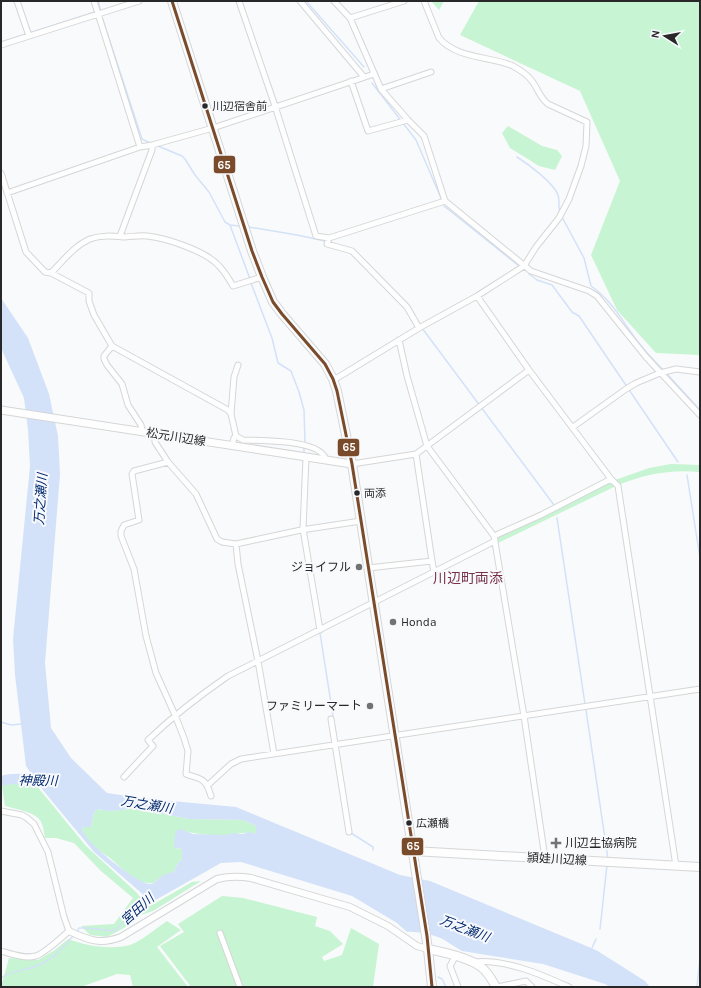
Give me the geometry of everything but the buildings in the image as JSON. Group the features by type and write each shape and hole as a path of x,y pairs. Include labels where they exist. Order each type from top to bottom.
{"main road":[{"path":"172,1 252,251 262,277 274,302 282,314 325,364 333,379 337,391 352,464 427,936 432,987"},
{"name":"松元川辺線","path":"1,410 352,464"},
{"name":"頴娃川辺線","path":"413,851 700,867"},
{"path":"428,949 474,962 490,976 497,987"}],"street":[{"path":"17,1 29,34"},
{"path":"94,1 140,147"},
{"path":"1,45 29,34 99,15 139,1"},
{"path":"239,1 275,106 316,236 328,241 445,201"},
{"path":"300,1 364,77"},
{"path":"334,1 350,18 381,89 404,121 424,136 445,201 524,266 531,270 589,291 597,296 700,415"},
{"path":"350,18 404,1"},
{"path":"333,379 477,296 524,266 536,247 560,216 569,199 581,166 586,146 587,122 548,104 543,100 532,80 523,72 512,66 466,54 444,43 439,38 424,1"},
{"path":"381,89 431,72"},
{"path":"7,193 140,147 213,128 374,74"},
{"path":"351,81 368,131 404,121"},
{"path":"120,236 154,144"},
{"path":"1,174 26,252 44,272 51,273 89,293 89,301 92,310 112,346 228,410 231,414"},
{"path":"51,273 78,245 100,237 120,236 153,237 180,244 201,253 216,263 233,286 262,277"},
{"path":"328,241 327,244 352,252 407,307 421,327"},
{"path":"477,296 530,370 611,479 618,486 676,866"},
{"path":"399,340 407,376 427,446 494,539 524,716 545,858"},
{"path":"112,346 104,356 105,362 122,384 128,405 141,425 142,431"},
{"path":"232,446 236,436 231,414 234,377 238,365"},
{"path":"573,427 627,388 663,372 676,369 700,372"},
{"path":"352,464 416,454 530,370"},
{"path":"155,434 155,442 168,462 196,494 217,539 222,542 236,544 302,530 361,521"},
{"path":"236,436 243,440 302,444 320,452 325,456 326,460"},
{"path":"416,454 434,572"},
{"path":"306,458 302,530 320,630"},
{"path":"168,462 134,471 132,474 139,520 124,524 121,531 121,536 134,569 152,660 156,673 175,715 188,751 186,774 200,778 208,785 211,796"},
{"path":"124,777 153,746 148,740 175,715 228,676 374,603 611,479"},
{"path":"236,544 238,564 258,661 274,754"},
{"path":"368,568 432,561"},
{"path":"208,785 231,764 241,759 700,689"},
{"path":"331,718 337,745 349,832"},
{"path":"1,812 22,815 34,824 48,852 64,917 70,932 80,936 99,942 110,941 121,937 216,879 239,876 251,878 350,907 388,926 417,946 428,949"},
{"path":"1,951 26,956 35,956 70,932"},
{"path":"220,933 240,987"},
{"path":"455,957 450,966 458,987"},
{"path":"474,962 482,961 506,964 530,971 569,987"},
{"path":"497,987 526,981 532,987"}],"green space":[{"path":"431,1 444,1 439,10"},
{"path":"479,1 700,1 700,355 656,353 617,310 591,255 620,181 580,91 460,35"},
{"path":"508,126 542,146 557,150 562,156 555,170 539,166 510,148 502,133"},
{"path":"671,464 700,465 700,472 679,471 658,473 628,481 498,543 498,538 615,480 649,468"},
{"path":"27,774 86,846 136,892 147,905 152,905 192,882 201,881 153,911 138,916 124,928 107,937 90,935 81,926 114,924 133,898 101,871 74,843 56,838 45,838 44,830 38,818 27,812 5,806 2,786"},
{"path":"134,808 189,819 243,820 256,826 256,834 245,833 208,835 181,830 175,848 182,849 182,859 176,866 174,872 158,879 154,883 142,882 130,875 93,846 83,834 82,829 84,827 91,827 96,810 124,810"},
{"path":"222,896 243,898 317,917 315,926 330,931 343,944 322,957 324,961 342,955 351,928 379,944 373,987 191,987 160,946 184,932 178,924"},
{"path":"167,921 181,930 157,947 188,987 133,987 130,975 117,974 81,987 1,987 9,958 38,960 55,950 68,939 83,944 107,947 130,945 144,938"}],"water":[{"name":"万之瀬川","path":"1,298 28,338 49,394 58,436 60,474 45,663 51,728 71,758 107,793 140,798 236,807 400,875 430,881 596,950 645,981 650,987 610,987 605,984 543,964 462,951 438,937 421,933 407,932 397,923 352,896 241,862 221,863 152,902 147,903 145,901 146,897 94,852 42,789 26,766 15,675 13,639 30,466 28,430 24,398 1,348","holes":["134,808 189,819 243,820 256,826 256,834 250,832 224,835 193,834 181,829 177,830 174,846 175,848 182,849 182,859 176,866 174,872 163,875 154,883 149,884 142,882 111,861 91,843 82,829 84,827 91,827 96,810 113,811"]}],"waterway":[{"path":"98,1 101,12"},
{"path":"306,1 364,67"},
{"path":"1,42 95,12"},
{"path":"102,17 142,139 152,144"},
{"path":"372,83 416,140 441,198"},
{"path":"158,146 182,156 209,192 225,222 230,225 239,226"},
{"path":"517,157 540,174 556,190 559,197 560,214"},
{"path":"444,206 519,266"},
{"path":"562,217 584,258 591,286 606,298 642,347 664,371"},
{"path":"230,225 250,279"},
{"path":"249,227 325,241"},
{"path":"529,274 537,280 552,285 572,312 579,316 678,462"},
{"path":"251,283 272,338 278,363 291,371 299,392 304,410 305,442"},
{"path":"401,297 406,303"},
{"path":"410,307 420,325"},
{"path":"422,328 554,505"},
{"path":"667,374 700,410"},
{"path":"304,446 304,452"},
{"path":"687,475 700,558"},
{"path":"557,518 585,704"},
{"path":"320,633 346,799"},
{"path":"586,710 608,859"},
{"path":"1,722 11,725 22,724"},
{"name":"神殿川","path":"1,781 20,779 50,781"},
{"path":"351,833 373,847 373,850"},
{"path":"600,929 607,865"},
{"name":"宮田川","path":"77,932 79,928 113,931 117,929 133,911 147,900"},
{"name":"宮田川","path":"1,978 43,963 57,953 73,936"},
{"path":"592,948 596,939"},
{"path":"697,987 700,957"},
{"path":"438,977 442,979 446,987"}],"transit line":[{"name":"65","path":"172,1 252,251 262,277 273,302 325,364 333,379 337,391 352,464 427,936 432,987"}],"place":[{"name":"川辺宿舎前","path":"205,106"},
{"name":"両添","path":"357,493"},
{"name":"ジョイフル","path":"359,567"},
{"name":"Honda","path":"393,622"},
{"name":"ファミリーマート","path":"370,706"},
{"name":"広瀬橋","path":"409,823"},
{"name":"川辺生協病院","path":"556,843"}],"district":[{"name":"川辺町両添","path":"468,578"}]}
